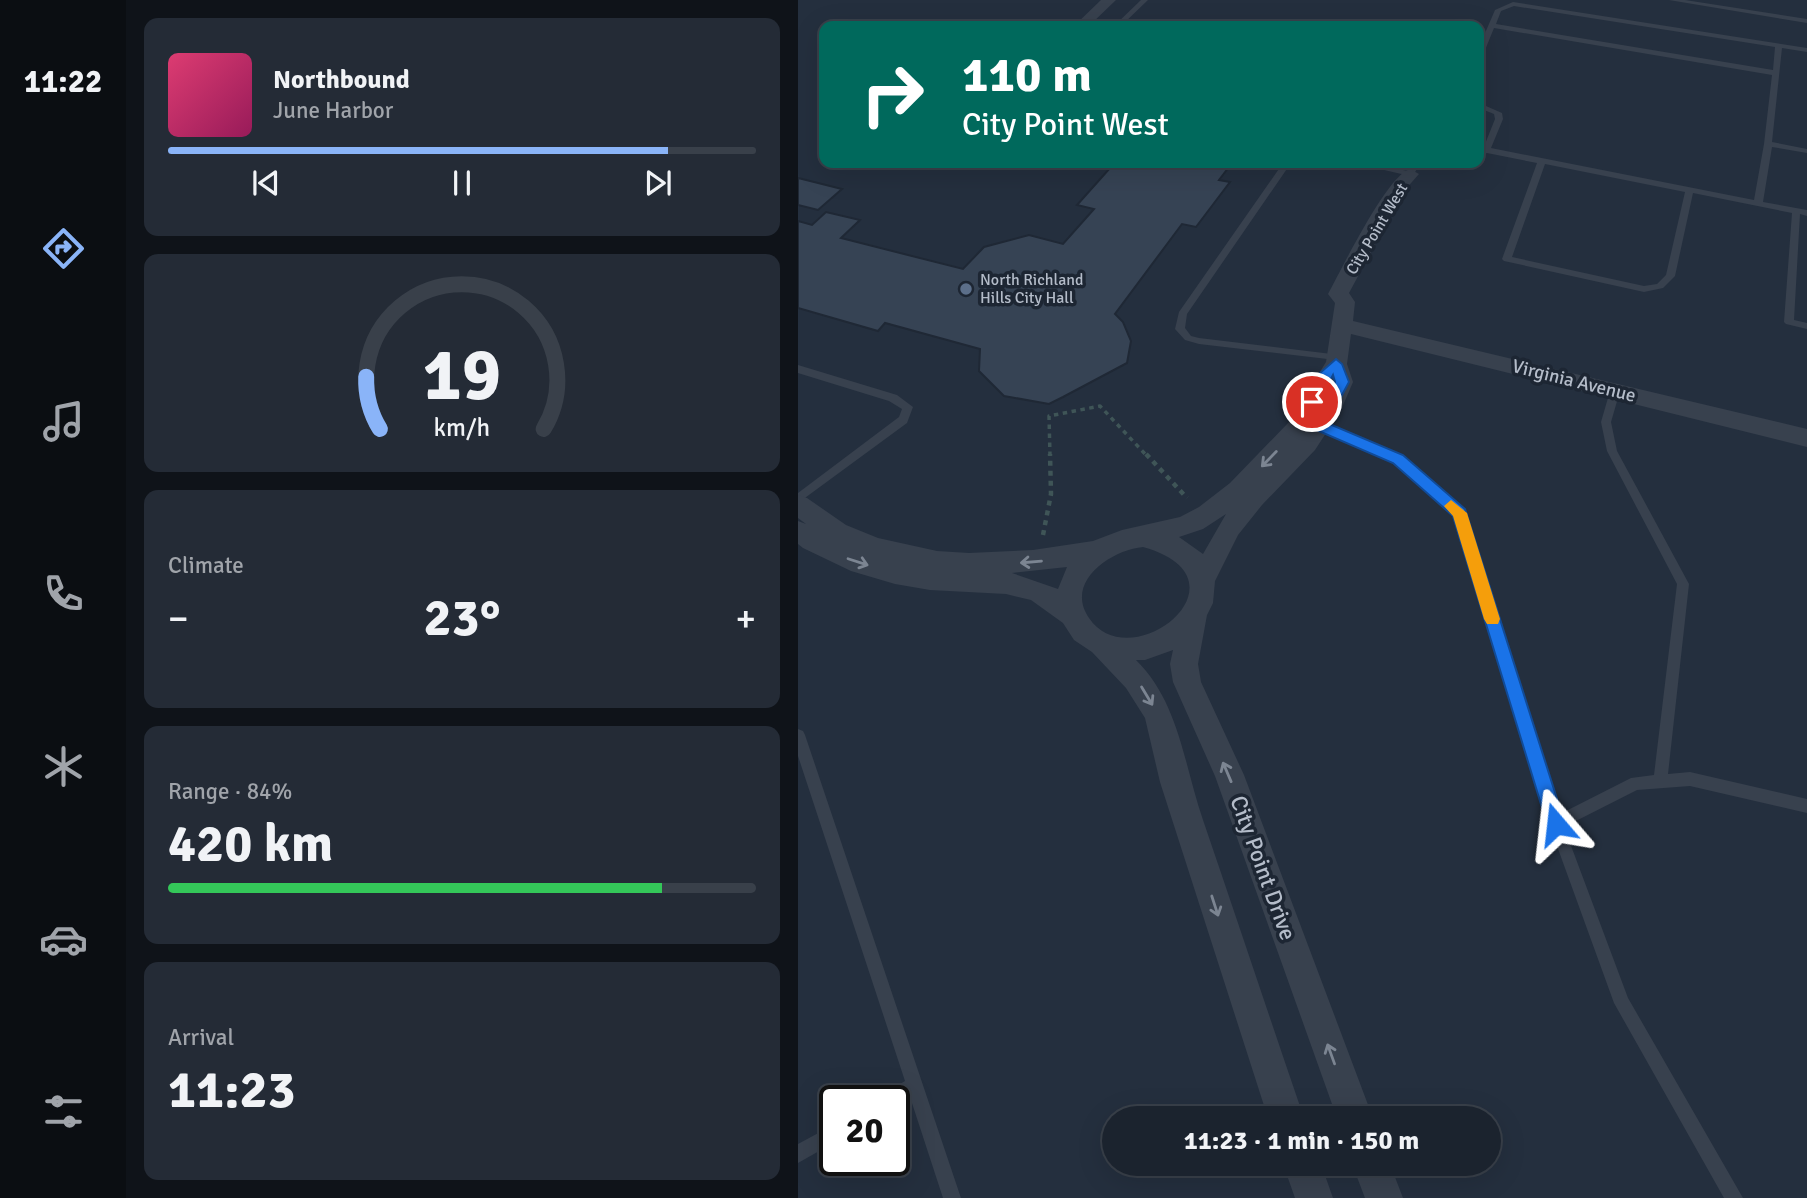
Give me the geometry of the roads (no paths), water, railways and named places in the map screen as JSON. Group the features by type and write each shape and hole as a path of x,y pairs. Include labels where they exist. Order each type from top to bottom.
{"street":[{"path":"1086,21 1109,0"},
{"name":"City Point West","path":"1203,579 1229,528 1241,512 1292,461 1319,426 1342,382 1336,361 1345,302 1357,296 1410,192 1413,169"},
{"name":"Virginia Avenue","path":"1341,325 1807,438"},
{"name":"City Point West","path":"1143,537 1195,522 1226,499 1306,416 1324,376 1336,361"},
{"path":"798,505 840,534 882,550 933,561 1032,563 1098,551"},
{"path":"798,531 849,559 899,573 927,579 1020,584 1046,593 1136,679 1158,714 1175,782 1282,1106"},
{"path":"1072,615 1070,590 1074,578 1081,566 1098,551 1115,542 1143,537 1171,542 1182,548 1199,566 1203,579 1203,593 1194,617 1182,631 1152,646 1135,650 1102,645"},
{"name":"City Point Drive","path":"1194,617 1184,664 1187,682 1229,775 1351,1106"},
{"path":"1306,1176 1314,1198"},
{"path":"1376,1176 1384,1198"}],"lane":[{"path":"1122,21 1145,0"},
{"path":"1672,0 1708,3 1807,22"},
{"path":"1484,42 1502,7 1522,4 1807,50"},
{"path":"1491,25 1775,72"},
{"path":"1758,204 1779,45"},
{"path":"1484,107 1498,113 1499,119 1484,147"},
{"path":"1768,144 1807,150"},
{"path":"1484,151 1807,213"},
{"path":"1542,161 1507,259 1644,289 1660,286 1670,276 1690,190"},
{"path":"1284,168 1182,314 1180,329 1188,338 1199,341 1336,361"},
{"path":"1796,211 1789,322 1807,326"},
{"path":"798,369 893,398 908,407 902,419 798,499"},
{"path":"1615,391 1606,422 1612,450 1683,584 1660,781"},
{"path":"1319,426 1398,459 1459,513 1556,824 1622,1003 1734,1198"},
{"path":"798,735 952,1198"},
{"path":"1556,824 1636,783 1660,781 1690,779 1807,806"},
{"path":"910,1087 914,1085"},
{"path":"798,1154 819,1142"}],"place":[{"name":"North Richland Hills City Hall","path":"966,289"}]}
